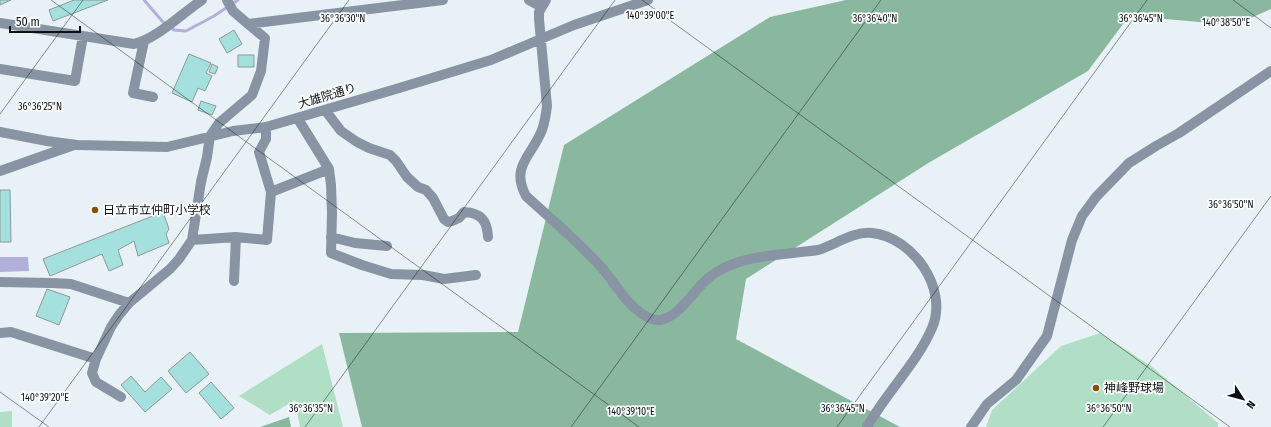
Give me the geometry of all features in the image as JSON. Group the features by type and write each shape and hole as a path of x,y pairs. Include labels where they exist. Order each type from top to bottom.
{"street":[{"path":"0,23 134,44 144,41 202,0"},
{"path":"121,397 96,382 92,373 96,360 111,327 119,315 129,303 170,269 192,240 210,136 219,122 252,95 258,77 266,38 233,11 228,0"},
{"path":"248,24 443,0"},
{"path":"529,0 544,3 539,12 539,19 548,106 546,120 542,131 525,160 521,171 521,187 526,196 575,240 602,268 635,309 647,317 659,320 672,316 714,273 741,261 818,250 854,235 865,233 873,233 894,240 912,254 929,275 936,299 933,326 920,350 867,427"},
{"name":"大雄院通り","path":"0,132 47,141 77,144 167,146 233,131 266,127 298,119 491,60 574,26 648,0"},
{"path":"0,69 76,81 83,36"},
{"path":"144,41 133,93 153,97"},
{"path":"971,427 987,404 1016,380 1047,336 1072,240 1082,216 1096,197 1129,163 1179,133 1271,70"},
{"path":"325,110 341,131 369,148 390,155 407,177 418,188 426,190 433,198 444,219 448,222 459,218 464,212 472,213 484,221 487,227 488,237"},
{"path":"298,119 328,169 332,185 331,253 391,274 423,275 444,279 476,275"},
{"path":"192,240 236,237 267,240 271,192 259,152 266,139 266,127"},
{"path":"0,170 77,144"},
{"path":"271,192 328,169"},
{"path":"234,281 236,237"},
{"path":"331,237 355,243 387,246"},
{"path":"0,282 71,284 129,303"},
{"path":"0,333 11,332 96,360"}],"green space":[{"path":"846,0 1271,0 1271,9 1235,25 1129,16 1088,71 930,162 746,279 736,339 900,427 362,427 339,333 518,332 564,145 770,17"},
{"name":"神峰野球場","path":"1100,333 1151,366 1218,423 1218,427 986,427 992,410 1061,346"},
{"path":"322,344 343,427 300,427 295,400 270,415 239,396"},
{"path":"12,411 12,427 0,427 0,412"},
{"path":"289,417 291,427 260,427"}],"water":[{"path":"0,257 28,257 29,271 0,272"}],"building":[{"path":"0,0 11,0 0,5"},
{"path":"74,0 108,0 53,21 49,10"},
{"path":"234,30 242,44 227,53 219,39"},
{"path":"189,54 211,63 206,73 212,76 205,91 198,88 192,102 172,93"},
{"path":"238,55 254,55 254,67 238,67"},
{"path":"212,64 218,67 215,74 209,72"},
{"path":"201,101 216,106 212,115 198,110"},
{"path":"0,190 10,190 11,242 0,242"},
{"path":"163,212 169,229 166,234 169,243 138,256 134,241 118,250 123,265 109,271 102,254 50,276 43,259"},
{"path":"47,289 70,297 59,325 36,316"},
{"path":"190,352 209,374 186,393 168,371"},
{"path":"131,376 145,392 161,377 172,389 145,412 121,385"},
{"path":"211,382 234,408 221,419 199,393"}],"waterway":[{"path":"144,0 163,22 174,30 186,31 214,16 238,0"}],"place":[{"name":"日立市立仲町小学校","path":"95,210"},
{"name":"神峰野球場","path":"1096,388"}]}
